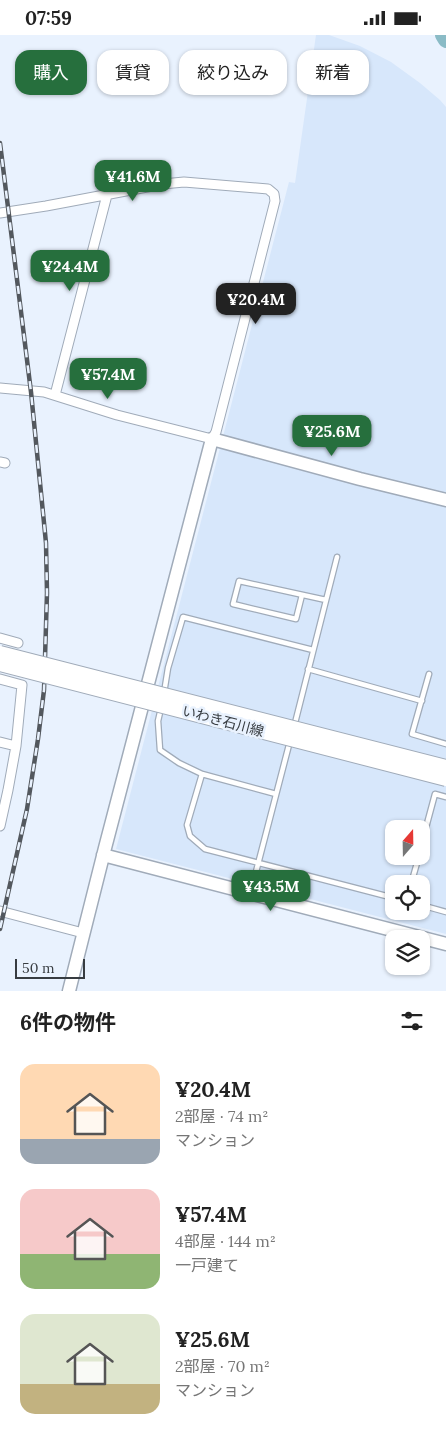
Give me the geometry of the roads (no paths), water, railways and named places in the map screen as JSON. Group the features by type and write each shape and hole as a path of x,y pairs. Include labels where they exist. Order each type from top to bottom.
{"main road":[{"name":"いわき石川線","path":"0,653 446,767"},
{"name":"いわき石川線","path":"0,664 446,779"}],"street":[{"path":"0,213 163,184 184,183 268,189 274,194 275,201 69,991"},
{"path":"55,395 107,195"},
{"path":"0,388 44,392 117,415 446,500"},
{"path":"0,638 18,643"},
{"path":"0,679 22,685 16,746 8,790 3,798 0,826"},
{"path":"0,742 16,746"},
{"path":"103,855 446,944"},
{"path":"0,911 83,933"}],"lane":[{"path":"251,893 337,557"},
{"path":"302,595 296,619 233,604 239,581 326,600"},
{"path":"276,794 202,775 160,750 158,721 168,668 183,617 313,651"},
{"path":"308,669 422,701"},
{"path":"429,674 412,734 446,744"},
{"path":"202,775 187,825 190,835 205,849 385,896"},
{"path":"428,820 435,794 446,797"},
{"path":"430,908 446,912"}],"waterway":[{"path":"443,35 446,40"}],"railway":[{"path":"0,143 31,392 46,543 47,593 44,690 38,739 27,809 0,929"}]}
